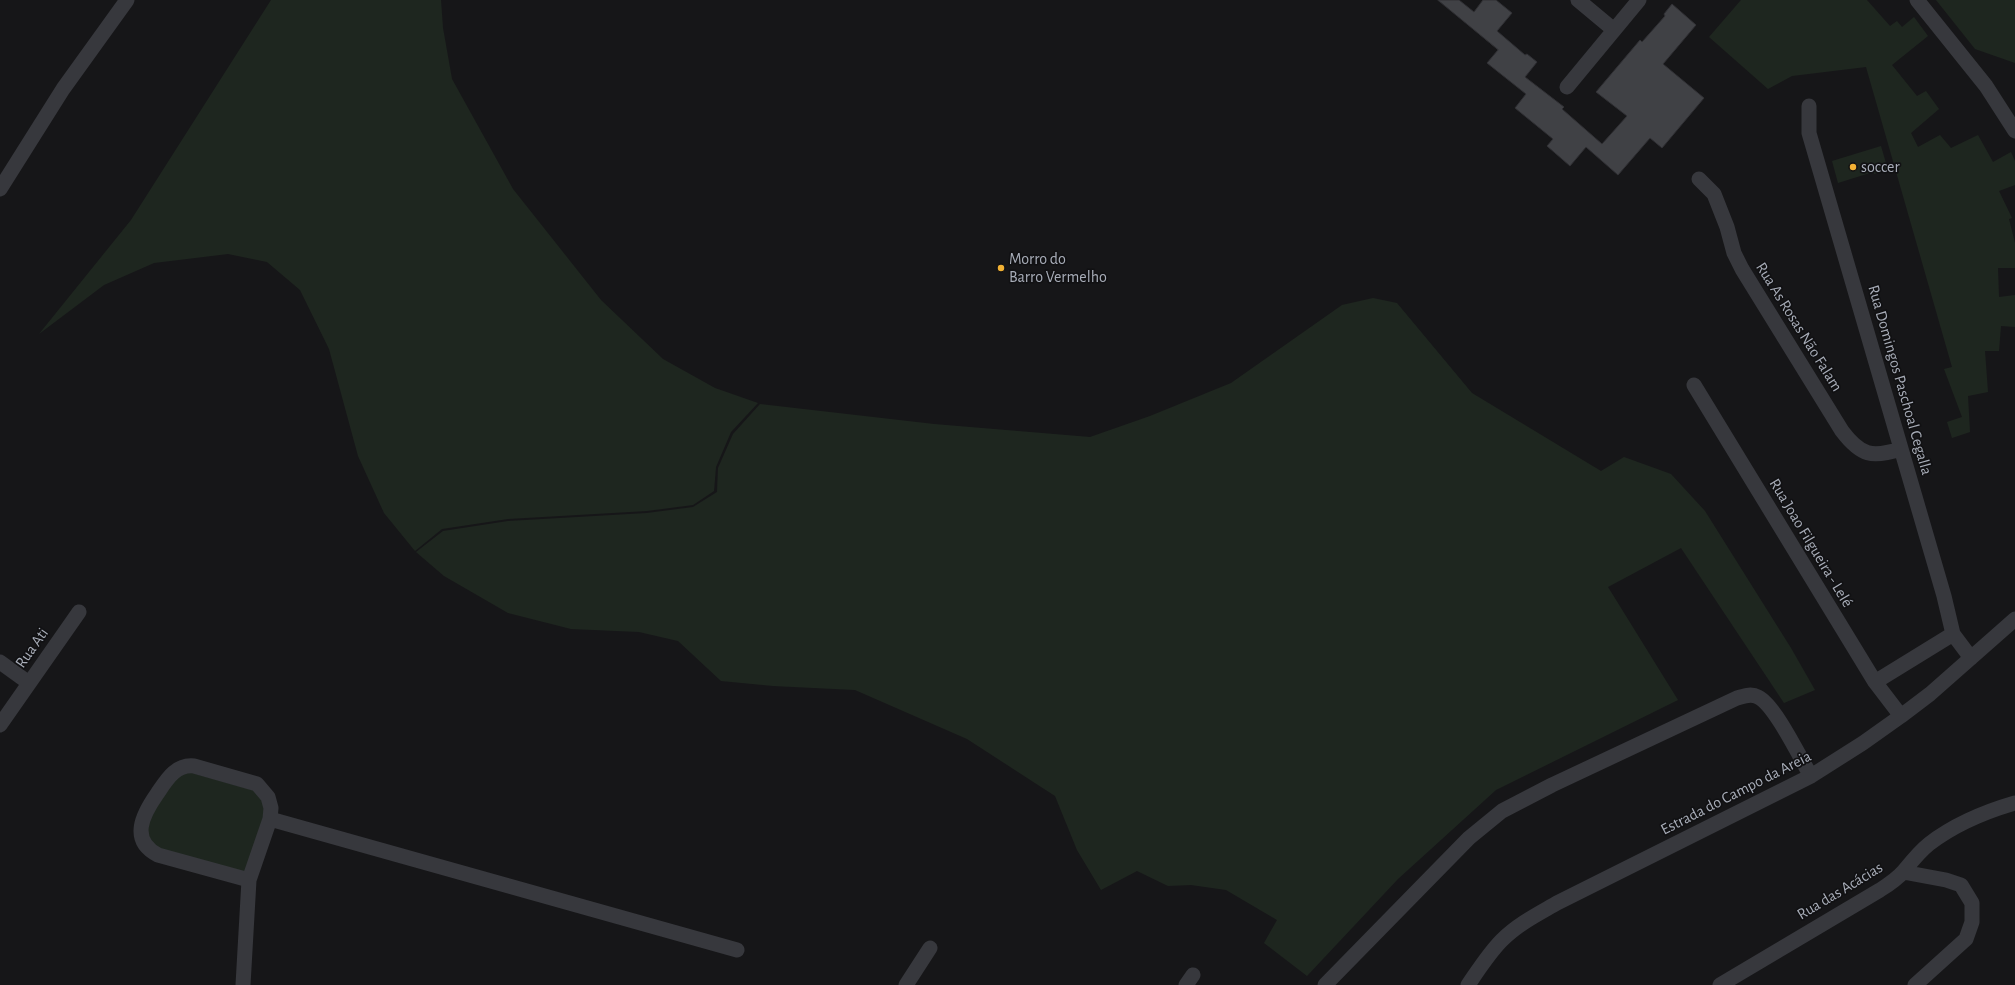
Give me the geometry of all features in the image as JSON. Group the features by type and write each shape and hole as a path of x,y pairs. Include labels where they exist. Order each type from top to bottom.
{"street":[{"path":"0,189 63,89 127,0"},
{"path":"1578,0 1614,30"},
{"path":"1567,87 1639,0"},
{"path":"1917,0 1986,86 2015,131"},
{"name":"Rua Domingos Paschoal Cegalla","path":"1809,106 1809,133 1944,596 1953,634 1971,658"},
{"name":"Rua As Rosas Não Falam","path":"1700,179 1714,194 1727,227 1734,253 1742,269 1842,431 1851,443 1862,451 1871,454 1884,454 1901,449"},
{"name":"Rua Joao Filgueira - Lelé","path":"1694,385 1875,682 1901,716"},
{"name":"Rua Ati","path":"0,725 79,612"},
{"name":"Estrada do Campo da Areia","path":"1468,985 1487,957 1503,939 1521,924 1557,903 1811,776 1863,743 1901,716 2015,619"},
{"path":"1875,682 1953,634"},
{"path":"0,662 29,683"},
{"path":"1325,985 1469,838 1502,811 1552,785 1737,698 1750,694 1758,697 1769,706 1811,776"},
{"path":"243,985 249,880 270,819 271,808 268,797 257,784 190,766 176,771 170,776 146,809 142,818 141,833 150,851 158,855 249,880"},
{"name":"Rua das Acácias","path":"1720,985 1880,890 1903,872 1912,859 1929,844 1955,827 1991,810 2015,803"},
{"path":"270,819 737,950"},
{"path":"1903,872 1946,880 1961,885 1972,903 1972,922 1966,939 1915,985"},
{"path":"906,985 930,948"}],"shaded area":[{"path":"271,0 441,0 443,28 452,79 513,189 601,300 663,359 715,388 758,403 731,432 716,467 714,491 693,505 647,511 508,519 442,529 415,551 384,513 358,456 329,349 300,290 267,262 228,254 154,263 104,285 39,334 131,220"},
{"path":"1741,0 1867,0 1890,26 1897,21 1902,27 1914,17 1928,36 1892,65 1917,96 1926,91 1939,109 1911,133 1918,147 1940,135 1951,148 1978,135 1993,162 2011,152 2015,161 2015,185 1999,191 2012,218 2009,219 2015,243 2015,268 1998,268 1999,297 2015,295 2015,327 2001,326 1999,351 1985,351 1988,392 1968,396 1970,432 1952,438 1947,422 1962,417 1944,369 1952,367 1866,67 1792,76 1768,89 1709,37"},
{"path":"1936,0 2015,0 2015,63 1975,49"},
{"name":"soccer","path":"1881,146 1888,170 1874,174 1873,172 1838,183 1832,161"},
{"path":"1373,298 1397,303 1472,393 1601,471 1624,457 1671,474 1705,511 1791,648 1815,690 1784,703 1681,548 1608,587 1678,700 1496,790 1398,879 1307,976 1264,943 1277,920 1226,890 1191,885 1168,886 1137,871 1101,890 1077,850 1055,796 967,739 855,690 773,686 721,681 678,641 639,632 571,629 508,613 444,576 416,552 443,531 508,521 647,513 693,507 717,492 718,468 733,434 760,404 934,424 1090,437 1150,416 1231,383 1342,305"},
{"path":"185,771 256,791 264,804 267,819 249,875 155,851 143,823 170,778"}],"building":[{"path":"1438,0 1459,0 1474,12 1483,0 1496,0 1512,13 1497,31 1525,55 1527,54 1537,62 1525,77 1564,107 1562,109 1602,144 1627,116 1596,92 1640,40 1642,42 1665,16 1664,14 1672,4 1696,25 1663,64 1704,98 1662,148 1650,138 1618,175 1586,147 1570,166 1547,146 1553,139 1515,108 1526,94 1487,63 1498,50"}],"place":[{"name":"soccer","path":"1853,167"},
{"name":"Morro do Barro Vermelho","path":"1001,268"}]}
